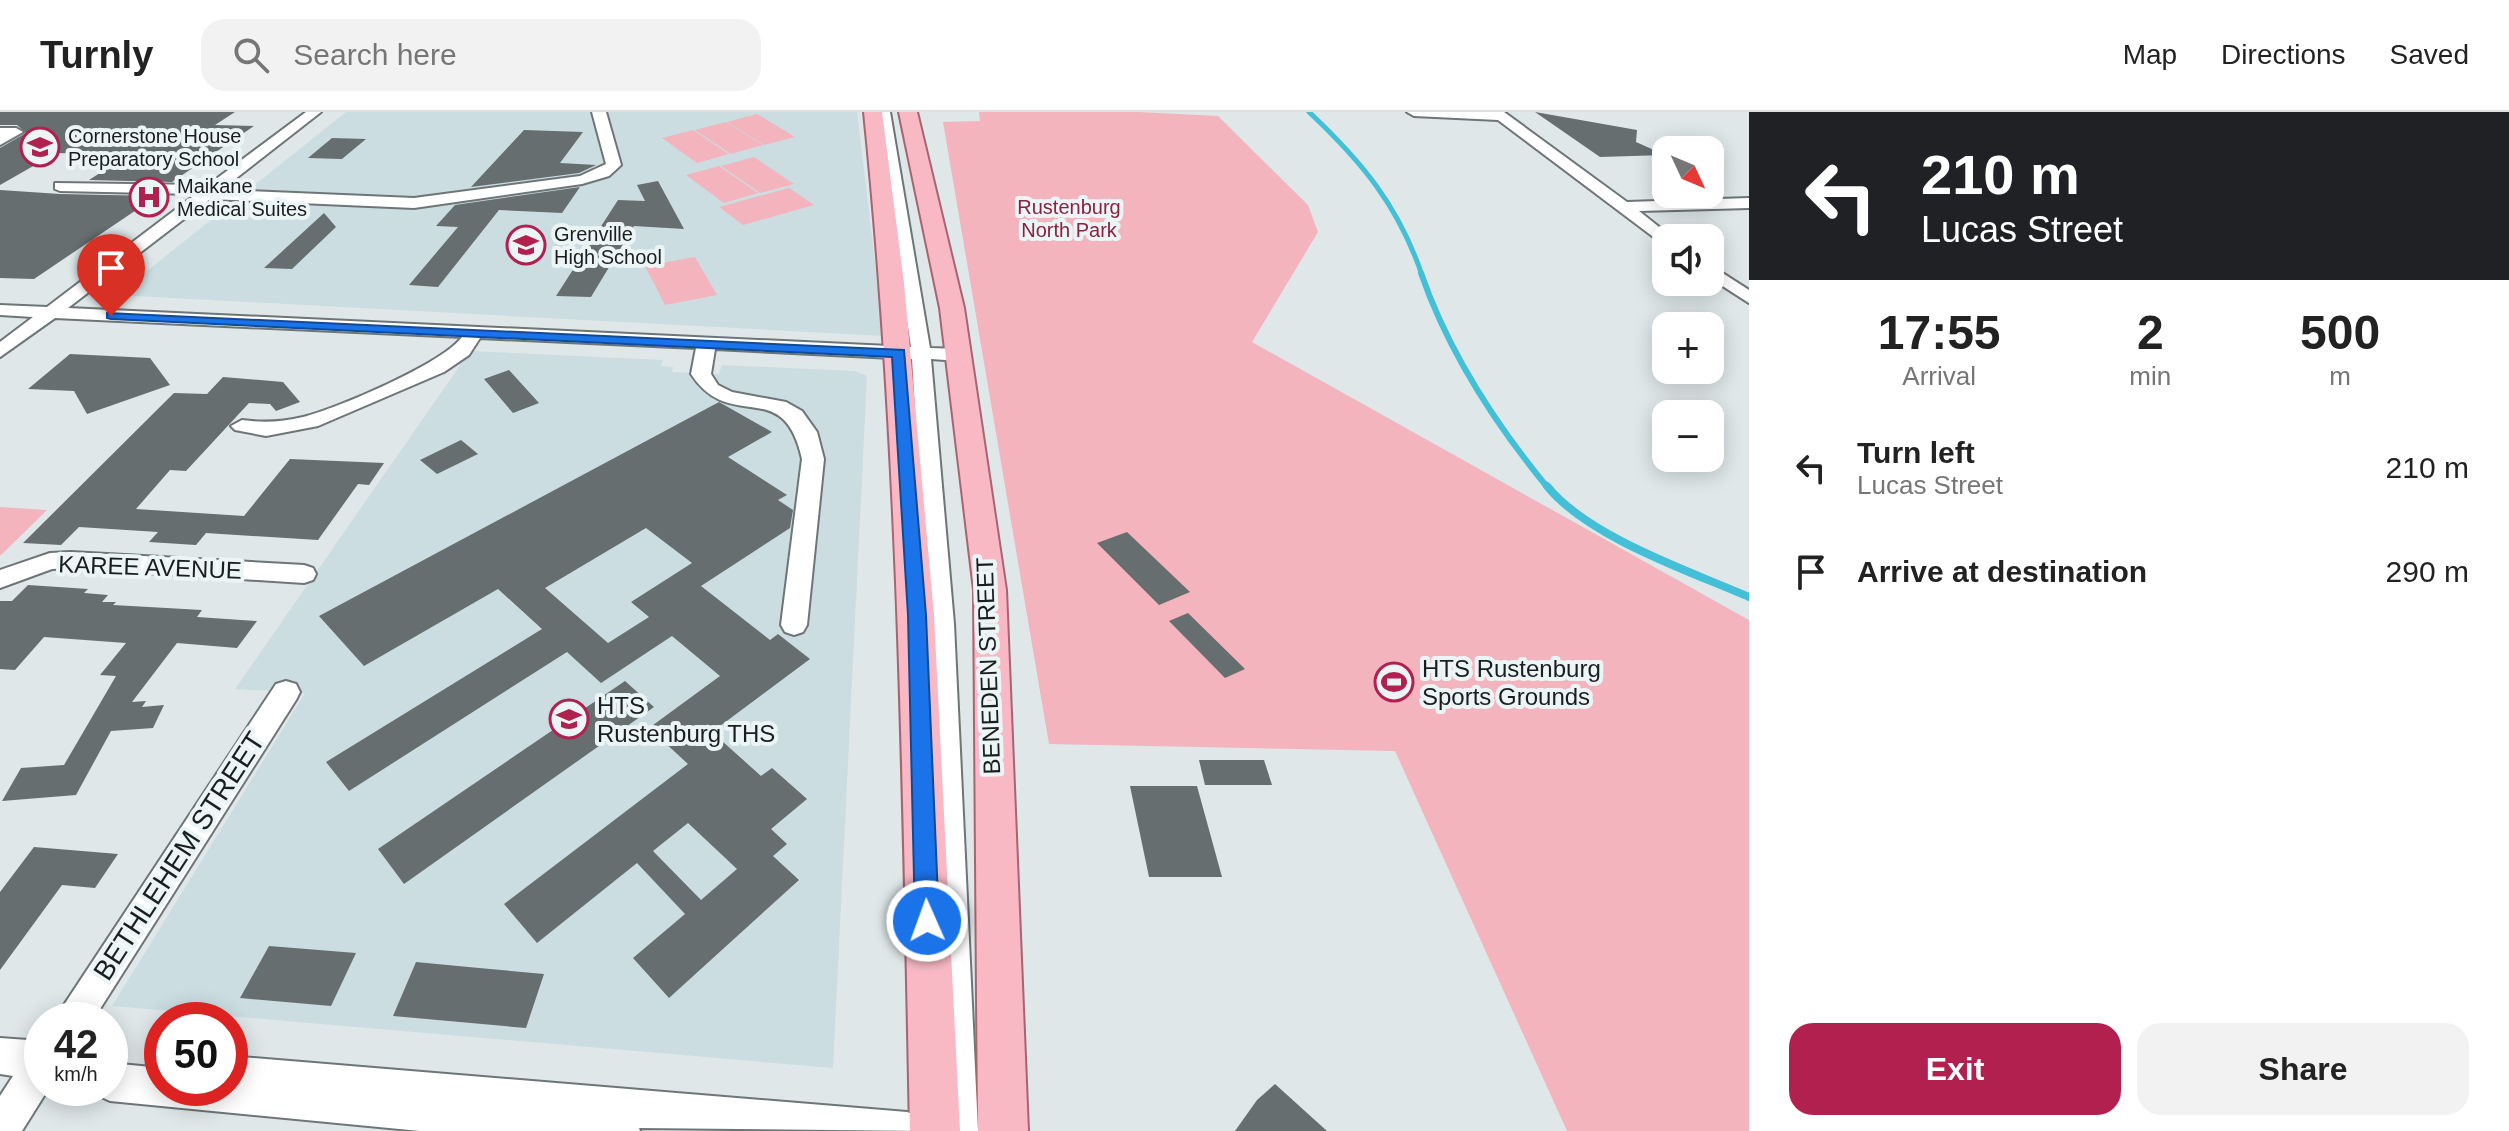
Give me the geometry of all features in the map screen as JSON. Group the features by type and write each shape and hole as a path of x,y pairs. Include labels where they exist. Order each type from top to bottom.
{"main road":[{"path":"873,112 910,353 935,1131"},
{"name":"BENEDEN STREET","path":"908,112 952,308 990,590 1003,1131"}],"street":[{"path":"0,351 314,112"},
{"path":"60,186 414,203 582,180 604,173 614,165 614,153 603,133 599,112"},
{"path":"883,112 941,624 959,1131"},
{"path":"1414,112 1498,114 1652,229"},
{"path":"0,132 16,132 0,141"},
{"path":"1623,207 1749,203"},
{"path":"1724,280 1749,298"},
{"path":"0,310 959,355"},
{"path":"242,426 266,430 311,422 437,368 462,351 474,333"},
{"path":"706,344 701,374 708,387 736,398 789,409 802,420 811,437 813,459 794,625"},
{"name":"KAREE AVENUE","path":"0,579 50,561 71,560 304,574"},
{"name":"BETHLEHEM STREET","path":"84,1002 286,692"},
{"path":"0,1056 24,1066"},
{"path":"248,1076 907,1131"},
{"path":"0,1130 24,1085"},
{"path":"248,1096 621,1131"}],"shaded area":[{"name":"Grenville High School","path":"346,112 857,112 884,336 117,295"},
{"name":"HTS Rustenburg THS","path":"470,351 663,360 661,366 673,367 672,372 719,374 722,365 855,371 867,376 833,1068 248,1018 248,1002 144,1002 144,1009 128,1007 128,1002 114,1002 305,693 235,689"}],"green space":[{"name":"HTS Rustenburg Sports Grounds","path":"979,112 1139,112 1218,116 1308,205 1318,232 1252,342 1749,620 1749,1131 1567,1131 1395,751 1049,744 943,122 980,121"},
{"path":"757,114 795,137 764,145 727,122"},
{"path":"726,122 763,145 731,154 695,130"},
{"path":"693,130 729,154 697,163 662,138"},
{"path":"754,157 794,184 760,193 721,166"},
{"path":"719,166 758,193 724,203 686,175"},
{"path":"789,188 814,205 743,225 719,207"},
{"path":"695,257 717,295 665,305 645,266"},
{"path":"0,507 47,510 0,556"}],"building":[{"path":"0,112 235,112 215,125 254,126 172,182 89,180 128,155 56,153 0,185 0,148 26,133 17,125 0,125"},
{"path":"1535,112 1637,130 1636,142 1652,149 1652,155 1600,157"},
{"path":"524,130 583,132 560,163 596,165 579,173 471,187"},
{"path":"332,138 366,139 342,159 308,158"},
{"path":"658,181 684,229 634,226 591,297 556,296 618,200 645,201 637,185"},
{"path":"580,187 562,213 499,210 438,287 409,285 458,227 436,226 455,205"},
{"path":"0,190 157,196 34,279 0,278"},
{"path":"324,213 336,227 292,269 264,268"},
{"path":"70,354 150,358 170,385 87,414 74,391 28,389"},
{"path":"509,370 539,403 513,413 484,379"},
{"path":"223,377 283,382 300,402 276,411 270,404 249,403 186,471 170,470 136,509 244,516 290,459 384,463 369,485 358,484 318,540 206,533 196,545 149,542 158,532 79,527 61,545 23,543 174,393 207,394"},
{"path":"719,402 772,432 728,457 787,495 778,500 793,510 790,528 701,586 770,640 778,634 810,659 712,732 761,776 772,768 807,799 771,829 787,844 773,856 799,880 669,998 633,958 685,914 637,863 537,943 504,904 688,764 649,728 720,676 672,636 601,683 567,652 349,791 326,762 542,629 498,589 364,666 319,616","holes":["646,528 692,563 631,602 649,617 608,643 545,588","688,823 737,869 701,900 653,851"]},
{"path":"461,440 478,454 437,474 420,460"},
{"path":"1127,532 1190,592 1159,605 1097,543"},
{"path":"28,585 88,589 84,593 108,595 102,602 116,602 113,605 202,610 197,617 257,621 237,648 177,643 132,702 146,701 142,707 164,705 153,728 111,731 76,795 2,801 21,768 64,765 116,676 100,675 126,643 44,637 15,670 0,669 0,601 12,601"},
{"path":"1188,613 1245,669 1225,678 1169,621"},
{"path":"625,681 654,707 404,884 378,849"},
{"path":"1199,760 1264,760 1272,785 1205,785"},
{"path":"1130,786 1197,786 1222,877 1149,877"},
{"path":"34,847 118,854 95,888 62,885 0,970 0,892"},
{"path":"269,946 356,953 331,1006 240,998"},
{"path":"416,962 544,974 526,1028 393,1016"},
{"path":"1275,1084 1327,1131 1235,1131 1257,1100"}],"waterway":[{"path":"1309,112 1362,167 1390,206 1422,275"},
{"path":"1421,273 1459,359 1492,413 1548,488"},
{"path":"1547,486 1565,504 1613,537 1749,597"}],"place":[{"name":"Cornerstone House Preparatory School","path":"40,147"},
{"name":"Maikane Medical Suites","path":"149,197"},
{"name":"Grenville High School","path":"526,245"},
{"name":"HTS Rustenburg Sports Grounds","path":"1394,682"},
{"name":"HTS Rustenburg THS","path":"569,719"}],"route":[{"path":"111,316 899,353 917,615 927,921"}],"park label":[{"name":"Rustenburg North Park","path":"1069,218"}]}
